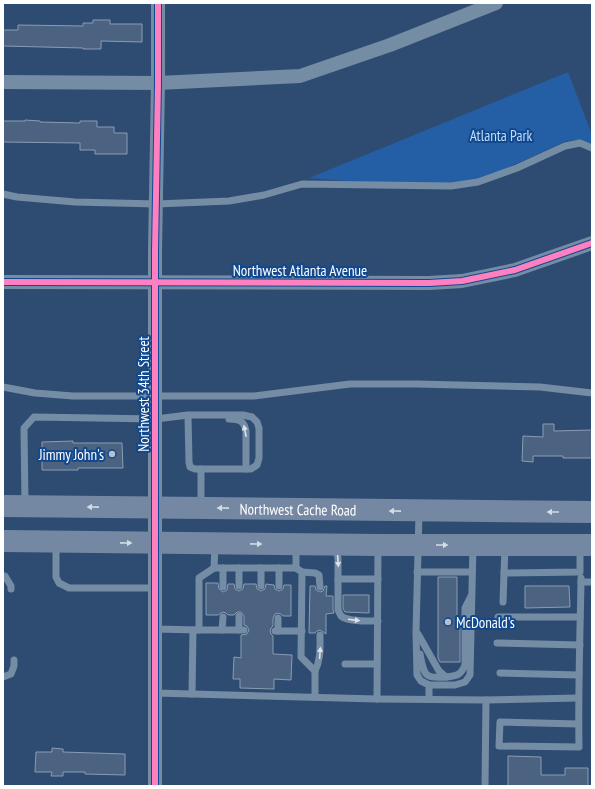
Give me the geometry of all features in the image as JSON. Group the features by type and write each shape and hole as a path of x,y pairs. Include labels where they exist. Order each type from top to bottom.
{"main road":[{"name":"Northwest Cache Road","path":"3,506 592,512"},
{"path":"3,541 378,545 586,545"}],"street":[{"name":"Northwest 34th Street","path":"155,786 155,251 157,204 158,3"},
{"path":"3,82 158,83 300,76 390,45 496,3"},
{"name":"Northwest Atlanta Avenue","path":"3,282 429,284 462,281 515,270 592,243"}],"lane":[{"path":"3,194 17,198 75,202 157,204 230,202 264,195 302,184 451,186 478,182 516,168 565,146 580,143 592,148"},
{"path":"3,387 35,394 73,396 254,396 350,384 540,387 592,393"},
{"path":"191,415 201,419 236,419 241,421 245,425 246,431 246,469"},
{"path":"25,506 24,428 34,416 156,419 191,415 243,415 252,417 258,422 258,465 251,469 195,469 190,467 191,415"},
{"path":"201,469 201,508"},
{"path":"419,511 416,632 417,675 421,681 429,685 455,685 465,682 470,675 473,545"},
{"path":"56,542 56,577 59,584 69,588 155,588"},
{"path":"214,543 214,568"},
{"path":"296,544 299,570 302,631 301,657 315,671"},
{"path":"332,544 338,558 338,610 341,616 348,619 362,621 378,621"},
{"path":"377,699 378,545"},
{"path":"503,602 505,545"},
{"path":"578,724 500,722 499,746 579,747 578,698 580,572 586,545"},
{"path":"192,694 199,578 214,568 279,568 315,573 319,575 320,587"},
{"path":"223,568 223,587"},
{"path":"239,568 239,586"},
{"path":"261,568 261,586"},
{"path":"279,568 279,586"},
{"path":"418,572 472,572"},
{"path":"504,573 580,572"},
{"path":"3,576 6,576 11,589"},
{"path":"338,579 378,579"},
{"path":"581,582 592,582"},
{"path":"416,632 425,673 429,677 437,678 456,676 463,670 465,665 465,608 472,595"},
{"path":"155,629 241,630 239,616"},
{"path":"498,616 580,616"},
{"path":"222,630 223,617"},
{"path":"278,618 277,631 302,631"},
{"path":"416,632 439,671 446,677"},
{"path":"315,697 315,671 319,664 320,635"},
{"path":"497,643 580,645"},
{"path":"3,677 11,674 14,666 14,660"},
{"path":"345,664 377,664"},
{"path":"500,673 579,675"},
{"path":"429,685 429,699"},
{"path":"155,693 377,699 486,700 578,698"},
{"path":"484,786 486,700"}],"green space":[{"name":"Atlanta Park","path":"568,72 592,135 592,144 581,140 566,141 478,180 452,184 359,182 309,178"}],"building":[{"path":"93,20 110,20 110,24 142,24 142,42 101,41 101,49 3,46 3,30 18,30 18,25 83,26 83,23 93,23"},
{"path":"25,120 80,123 80,121 97,121 97,127 114,127 114,133 127,133 127,154 95,154 95,150 80,150 80,143 3,142 3,121"},
{"path":"543,424 554,424 554,431 592,430 592,458 533,456 533,462 522,461 523,436 543,437"},
{"path":"73,441 73,443 122,443 123,468 42,470 42,442"},
{"path":"438,577 457,577 457,620 460,620 460,662 440,662 438,658"},
{"path":"206,583 218,583 219,589 223,592 227,590 228,584 234,584 235,589 239,591 243,589 244,584 256,584 257,589 261,591 265,589 266,584 274,585 275,589 279,591 283,589 284,585 291,585 291,616 283,616 278,613 275,614 273,618 273,626 270,631 273,636 273,654 292,655 291,680 274,679 274,689 240,688 240,679 233,679 234,657 241,658 241,635 247,634 249,630 247,626 244,625 244,616 241,612 237,612 234,615 228,615 223,612 218,615 206,615"},
{"path":"310,586 315,586 316,590 320,592 323,591 325,586 327,586 326,596 333,596 334,613 326,614 326,634 320,630 315,633 309,633"},
{"path":"525,586 569,586 570,607 525,608"},
{"path":"343,595 369,595 369,613 345,612 343,609"},
{"path":"52,748 63,749 63,752 125,754 125,775 63,772 63,776 51,776 52,772 35,772 36,752 52,752"},
{"path":"508,756 541,757 541,775 565,775 565,768 588,768 588,786 508,786"}],"cycle path":[{"path":"155,786 155,251 158,3"},
{"path":"3,282 429,283 462,281 515,270 592,243"}],"place":[{"name":"Jimmy John's","path":"112,454"},
{"name":"McDonald's","path":"448,622"}]}
